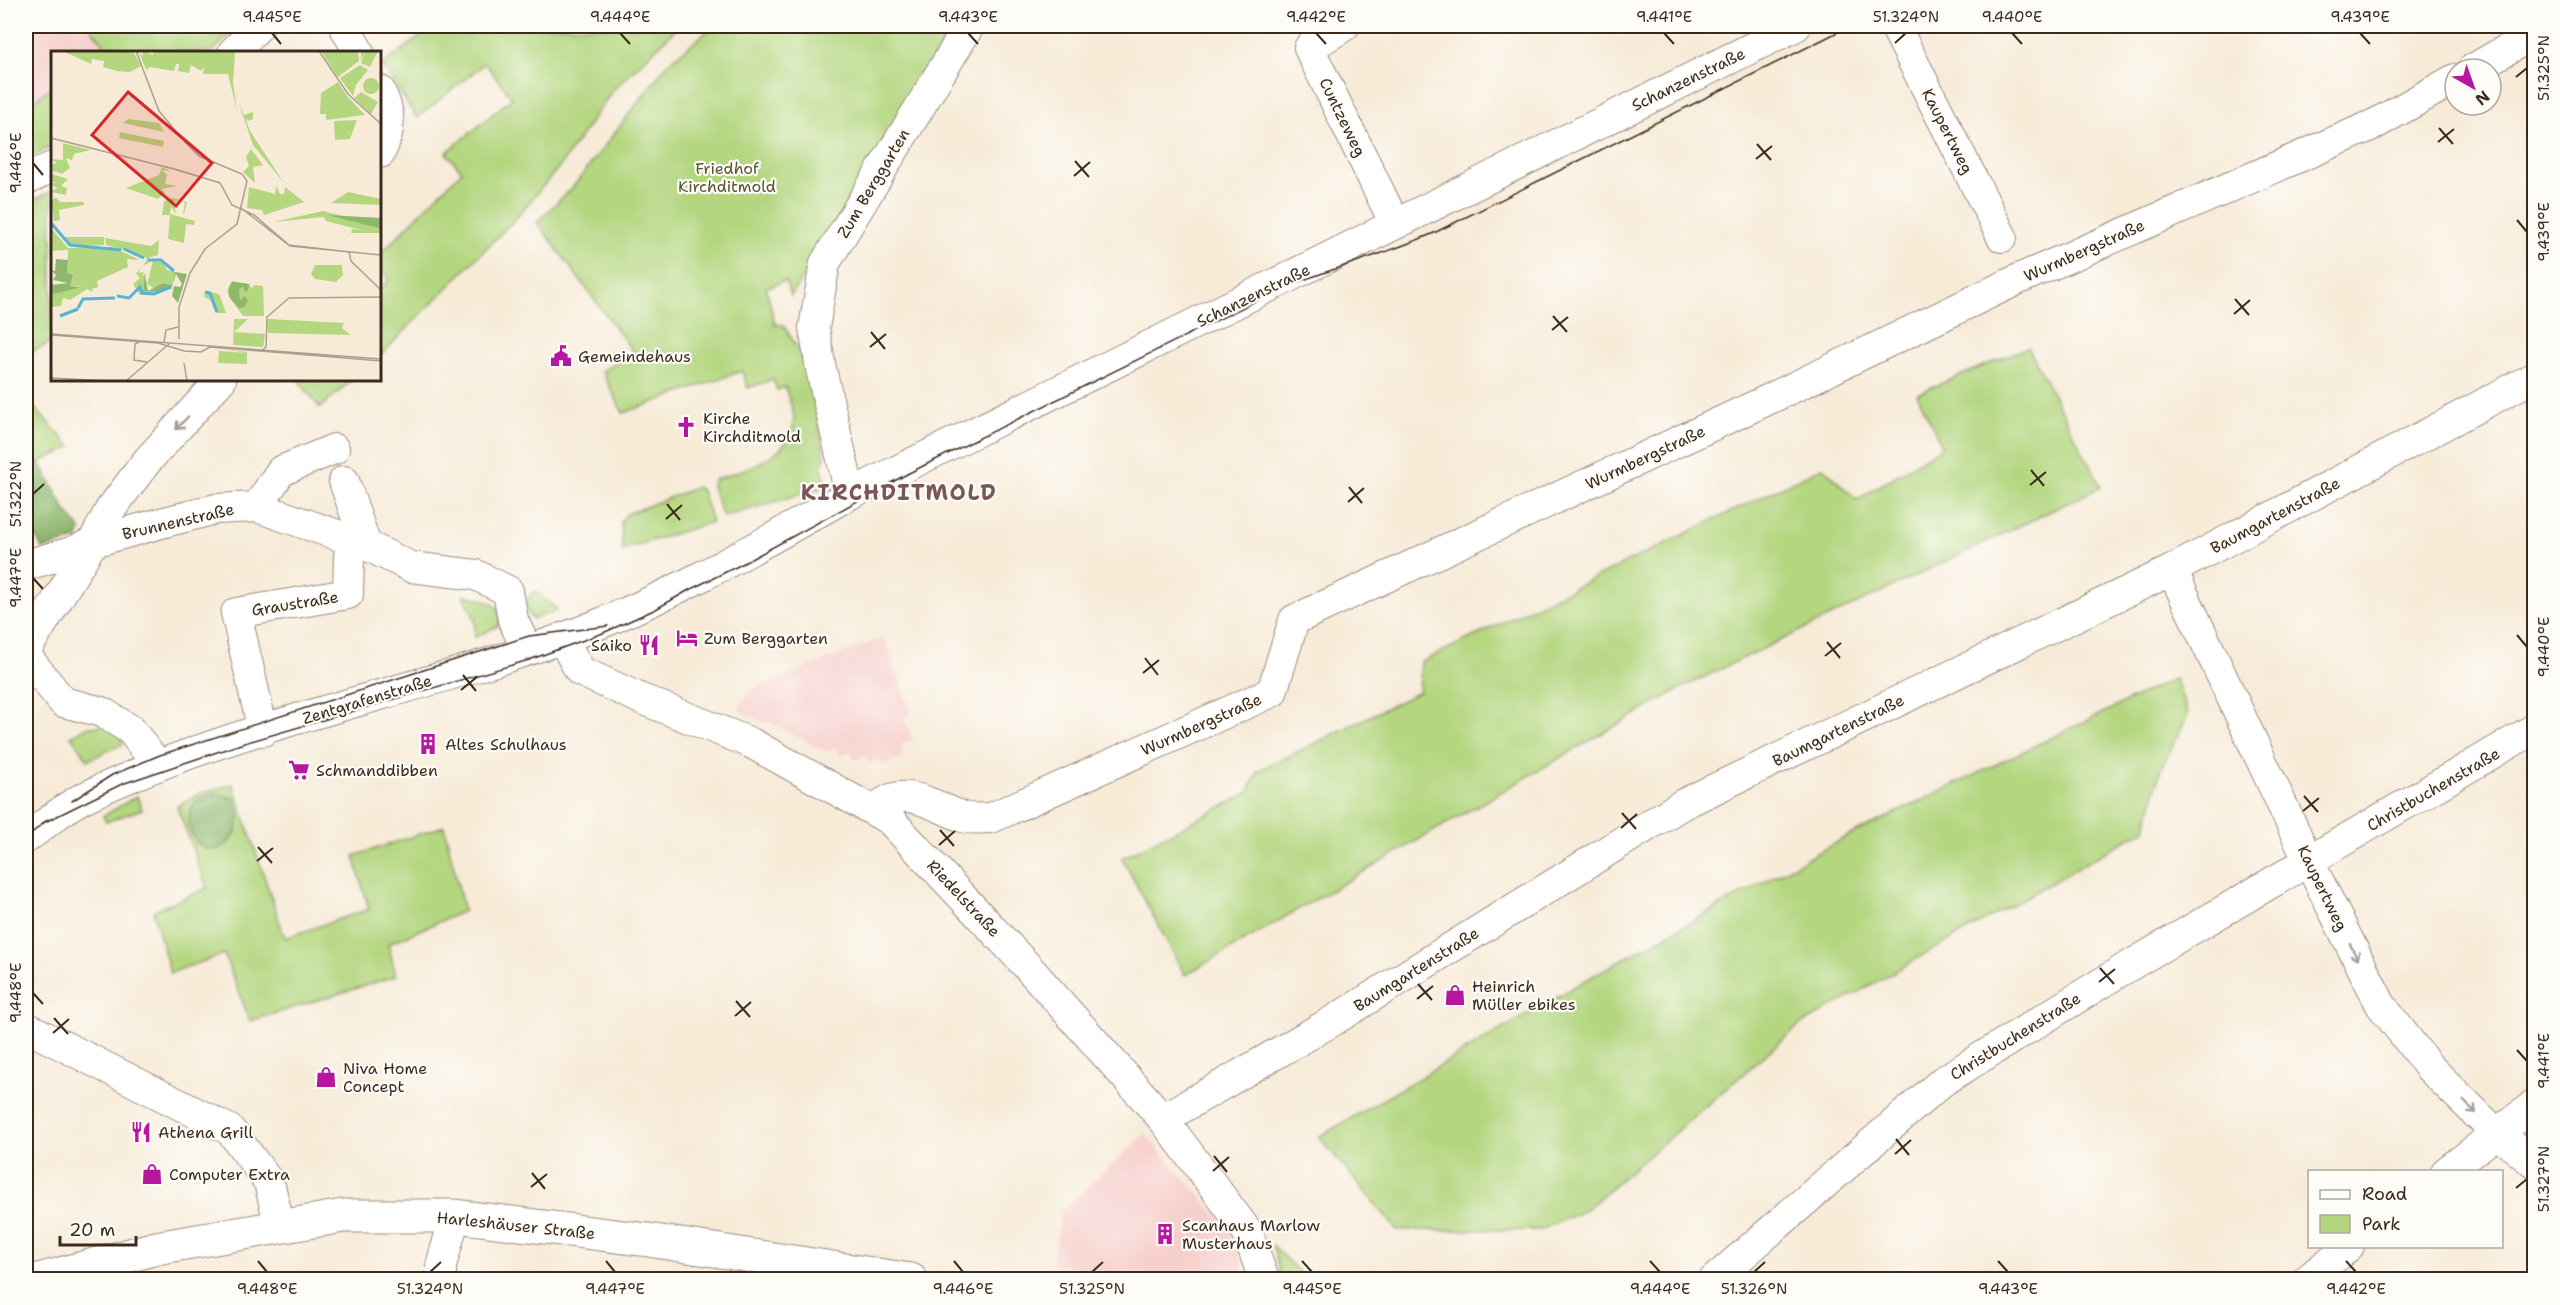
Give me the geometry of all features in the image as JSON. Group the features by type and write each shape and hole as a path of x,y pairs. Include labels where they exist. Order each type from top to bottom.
{"main road":[{"name":"Harleshäuser Straße","path":"39,1280 116,1269 172,1245 343,1216 455,1216 799,1270 911,1280"}],"street":[{"path":"234,51 259,26"},
{"path":"344,26 358,51"},
{"name":"Zum Berggarten","path":"850,494 821,369 814,328 825,263 969,26"},
{"name":"Cuntzeweg","path":"1344,26 1309,48 1395,224"},
{"name":"Schanzenstraße","path":"714,572 850,494 1796,26"},
{"name":"Kaupertweg","path":"1895,26 2002,237"},
{"path":"2494,57 2535,34"},
{"name":"Wurmbergstraße","path":"876,810 885,800 901,796 935,804 965,818 991,818 1272,692 1294,620 1763,402 2021,278 2375,124 2443,86"},
{"path":"381,94 389,114 388,135 381,151"},
{"path":"26,180 51,168"},
{"name":"Baumgartenstraße","path":"1163,1119 1331,1022 1683,804 2172,570 2535,377"},
{"path":"26,650 93,542 110,510 147,461 220,381"},
{"path":"257,507 281,471 334,449"},
{"path":"344,481 359,542"},
{"name":"Brunnenstraße","path":"26,565 72,552 93,542 191,516 216,510 257,507 359,542 411,567 476,575 508,591 513,620 527,650"},
{"name":"Graustraße","path":"263,731 236,613 348,594 359,542"},
{"name":"Kaupertweg","path":"2172,570 2309,862 2381,1005 2428,1067 2496,1133 2535,1163"},
{"name":"Zentgrafenstraße","path":"26,838 83,798 158,766 562,638 628,613 714,572"},
{"name":"Riedelstraße","path":"562,638 580,670 639,698 752,743 876,810 890,820 1027,966 1163,1119 1247,1231 1264,1280"},
{"path":"26,657 63,702 102,712 131,730 158,766"},
{"name":"Christbuchenstraße","path":"1714,1280 1942,1081 2124,969 2535,729"},
{"path":"26,1027 230,1130 269,1182 280,1227"},
{"path":"2449,1170 2535,1106"},
{"path":"441,1280 441,1266 455,1216"},
{"path":"2307,1280 2347,1248"}],"shaded area":[{"path":"26,26 158,26 175,51 51,51 51,147 26,160"},
{"path":"884,637 912,714 904,718 913,739 900,746 904,757 882,766 878,759 868,763 865,756 854,760 851,751 840,756 837,748 827,752 766,721 764,723 738,710 749,690"},
{"path":"1145,1134 1230,1229 1239,1251 1246,1279 1154,1279 1052,1265 1061,1211"}],"green space":[{"path":"89,26 239,26 213,51 95,51 104,44"},
{"path":"435,26 678,27 613,90 560,166 515,219 381,355 381,288 389,280 381,269 381,253 462,171 446,153 512,98 485,63 417,118 382,65"},
{"name":"Friedhof Kirchditmold","path":"708,26 954,26 791,296 785,281 766,288 775,324 783,325 801,353 816,408 825,458 821,466 828,486 723,517 712,486 714,480 739,472 764,460 785,443 791,432 794,415 785,387 777,390 773,379 748,388 742,371 623,413 602,371 634,353 537,222 573,187 669,62 710,29"},
{"path":"51,87 51,147 26,160 26,108"},
{"path":"50,192 51,342 26,354 26,204"},
{"path":"2028,347 2101,487 1681,688 1185,975 1122,858 1248,793 1258,771 1419,692 1421,662 1823,467 1857,500 1942,447 1917,394"},
{"path":"299,381 351,381 320,408"},
{"path":"33,406 71,447 26,469 26,410"},
{"path":"40,463 66,511 81,530 77,539 42,549 26,514 26,470"},
{"path":"697,487 702,491 712,522 622,550 621,521 627,514"},
{"path":"535,591 558,610 533,619 527,612 526,605"},
{"path":"464,595 485,600 496,607 500,618 498,626 475,637 475,620"},
{"path":"2175,678 2188,715 2160,771 2146,829 1800,1025 1585,1210 1540,1230 1397,1230 1319,1137 1596,974 1848,836"},
{"path":"104,725 116,729 123,744 88,760 71,736 85,728"},
{"path":"233,784 285,938 369,909 354,856 444,826 464,911 388,944 396,976 250,1021 224,954 170,973 153,911 207,888 177,806 199,794"},
{"path":"218,793 234,798 238,812 238,826 228,843 217,849 205,848 199,845 191,833 190,812 197,801"},
{"path":"137,796 142,809 106,822 103,816"},
{"path":"1273,1246 1306,1279 1281,1279"}],"tram line":[{"path":"43,823 122,784 241,744 529,660 603,633 656,609 909,473 1282,288 1434,233 1850,26"},
{"path":"72,801 112,775 160,755 529,636 608,626"},
{"path":"26,838 48,819"}],"place":[{"name":"Gemeindehaus","path":"561,356"},
{"name":"Kirche Kirchditmold","path":"686,427"},
{"name":"Zum Berggarten","path":"687,638"},
{"name":"Saiko","path":"649,645"},
{"name":"Altes Schulhaus","path":"428,744"},
{"name":"Schmanddibben","path":"299,770"},
{"name":"Heinrich Müller ebikes","path":"1455,995"},
{"name":"Niva Home Concept","path":"326,1077"},
{"name":"Athena Grill","path":"141,1132"},
{"name":"Computer Extra","path":"152,1174"},
{"name":"Scanhaus Marlow Musterhaus","path":"1165,1234"}],"district":[{"name":"KIRCHDITMOLD","path":"899,492"}]}
